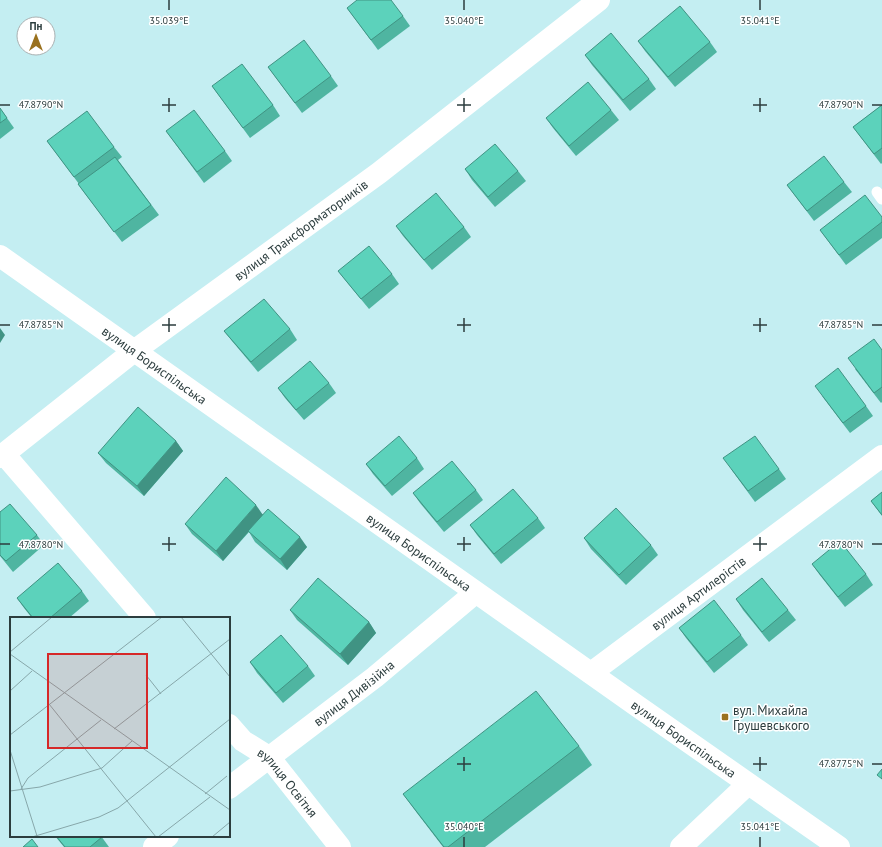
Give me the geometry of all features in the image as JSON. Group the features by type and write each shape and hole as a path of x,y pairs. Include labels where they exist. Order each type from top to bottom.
{"street":[{"name":"вулиця Трансформаторників","path":"2,455 134,350 379,174 599,0"},
{"name":"вулиця Бориспільська","path":"0,256 312,475 475,593 839,847"},
{"path":"2,455 144,617"},
{"name":"вулиця Артилерістів","path":"591,673 882,456"},
{"name":"вулиця Дивізійна","path":"230,787 375,677 475,593"},
{"name":"вулиця Освітня","path":"230,726 243,741 269,757 340,847"},
{"path":"681,847 748,784"},
{"path":"154,847 167,837"}],"building":[{"path":"357,0 391,0 403,16 371,40 347,8"},
{"path":"680,6 710,42 668,77 638,41"},
{"path":"611,33 649,79 623,100 585,55"},
{"path":"304,40 331,76 295,103 268,67"},
{"path":"242,64 273,105 243,128 212,86"},
{"path":"588,82 611,110 569,146 546,118"},
{"path":"882,105 882,148 874,154 853,127"},
{"path":"0,108 7,118 0,123"},
{"path":"194,110 225,151 197,172 166,131"},
{"path":"87,111 114,147 74,177 47,141"},
{"path":"495,144 518,171 488,197 465,169"},
{"path":"824,156 844,182 807,211 787,185"},
{"path":"115,157 151,205 114,232 78,184"},
{"path":"436,193 464,227 424,260 396,226"},
{"path":"865,195 882,217 882,222 839,255 820,230"},
{"path":"369,246 392,274 361,299 338,271"},
{"path":"264,299 290,329 251,362 224,331"},
{"path":"874,339 882,350 882,387 874,393 848,358"},
{"path":"310,361 329,383 296,410 278,388"},
{"path":"838,368 866,406 843,423 815,386"},
{"path":"138,407 176,441 137,486 98,453"},
{"path":"399,436 417,458 385,486 366,464"},
{"path":"755,436 779,469 748,491 723,458"},
{"path":"452,461 476,490 437,522 413,493"},
{"path":"226,477 256,505 216,551 185,524"},
{"path":"513,489 538,518 494,554 470,525"},
{"path":"882,492 882,515 871,501"},
{"path":"10,504 37,535 6,561 0,555 0,512"},
{"path":"616,508 651,545 619,575 584,538"},
{"path":"268,509 300,537 280,559 248,531"},
{"path":"840,541 866,574 838,597 812,564"},
{"path":"58,563 82,591 51,617 32,617 17,598"},
{"path":"318,578 369,622 340,654 290,610"},
{"path":"762,578 788,610 762,632 736,599"},
{"path":"714,600 741,635 707,662 679,628"},
{"path":"281,635 308,666 276,693 250,662"},
{"path":"536,691 579,746 448,847 444,847 403,794"},
{"path":"882,769 882,779 877,775"},
{"path":"57,837 102,837 90,847 65,847"},
{"path":"32,839 38,847 23,847"}],"place":[{"name":"вул. Михайла Грушевського","path":"725,717"}]}
